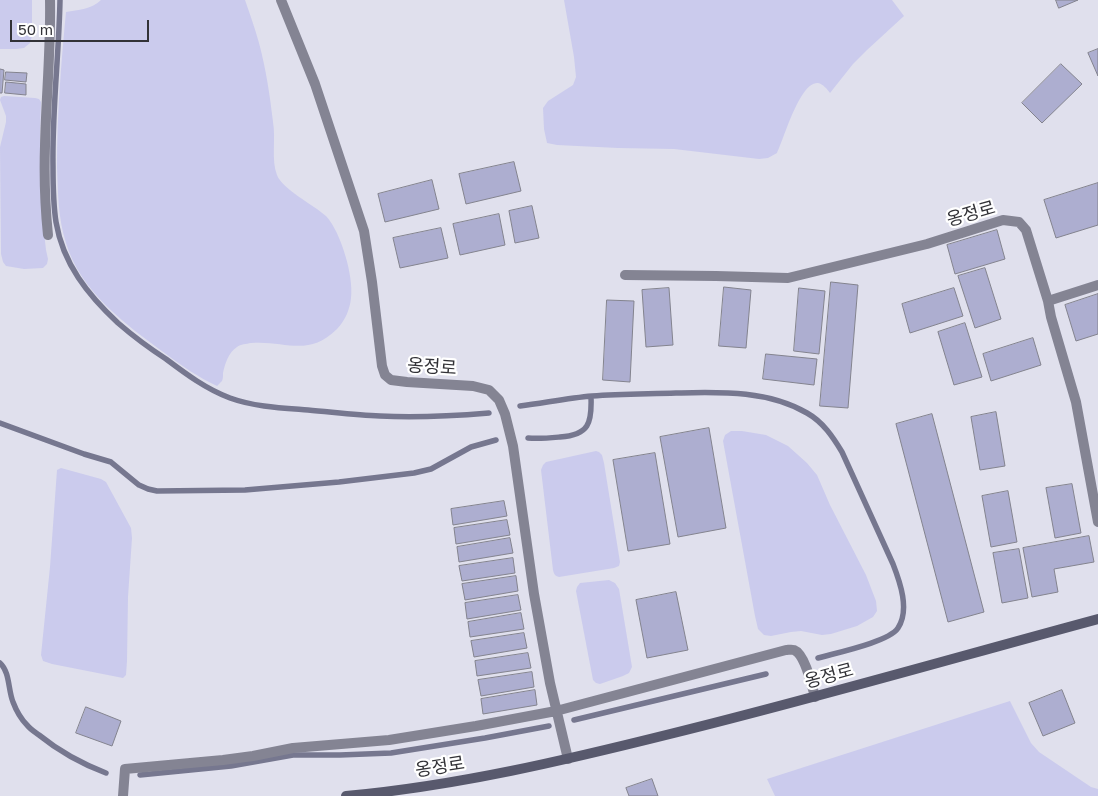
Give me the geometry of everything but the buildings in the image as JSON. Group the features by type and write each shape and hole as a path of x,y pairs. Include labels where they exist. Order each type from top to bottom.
{"street":[{"name":"옹정로","path":"346,796 435,785 568,759 815,697 1098,619"}],"lane":[{"path":"48,235 44,148 50,0"},
{"name":"옹정로","path":"281,0 315,84 364,231 382,366 385,375 390,380 472,386 489,390 499,400 505,414 513,446 534,594 550,683 568,759"},
{"name":"옹정로","path":"625,276 788,278 927,244 1003,220 1019,222 1026,230 1076,402 1098,522"},
{"path":"1048,301 1098,285"},
{"path":"123,796 125,769 223,760 300,747 405,738 476,726 556,711 786,650 794,650 800,654 815,697"}],"shaded area":[{"path":"0,0 32,0 32,36 30,43 24,48 0,49"},
{"path":"101,0 245,0 259,43 266,73 274,128 274,163 277,175 285,186 321,212 332,223 341,243 348,267 351,289 348,311 340,326 326,338 316,343 296,346 263,343 240,345 229,355 222,380 217,386 184,367 120,319 93,292 82,277 66,243 59,205 57,148 61,70 66,12 89,7"},
{"path":"564,0 892,0 904,16 853,64 830,93 818,83 811,85 805,91 793,112 777,153 768,158 759,159 674,149 618,148 547,143 543,108 548,101 573,85 576,77"},
{"path":"4,96 35,98 41,102 41,205 48,259 47,264 43,268 24,269 6,266 1,254 0,147 6,116 0,100"},
{"path":"731,431 766,435 788,446 817,475 830,505 866,575 876,601 877,611 873,617 857,626 822,635 801,631 771,636 764,635 758,629 723,441 725,435"},
{"path":"596,451 602,455 604,463 620,562 619,566 559,577 555,575 553,570 541,470 546,462"},
{"path":"61,468 106,482 131,528 127,661 126,675 123,678 52,664 43,661 41,655 57,470"},
{"path":"609,580 615,583 619,589 632,667 629,673 600,684 593,680 576,591 580,583"},
{"path":"1010,701 1031,743 1039,752 1091,787 1098,789 1098,796 775,796 767,779"}],"waterway":[{"path":"60,0 53,145 53,194 56,222 64,252 78,278 118,323 129,333 204,386 230,398 249,403 278,408 394,417 489,413"},
{"path":"520,406 574,398 624,394 710,392 743,394 760,396 792,405 823,425 842,452 893,564 901,587 904,605 902,621 893,633 873,642 818,658"},
{"path":"528,438 577,434 587,426 589,421 591,397"},
{"path":"0,423 111,462 139,485 157,491 245,490 414,473 431,469 471,447 496,440"},
{"path":"0,663 6,671 14,705 28,726 63,752 106,773"},
{"path":"574,720 766,674"},
{"path":"140,775 231,766 293,755 391,753 549,726"}]}
